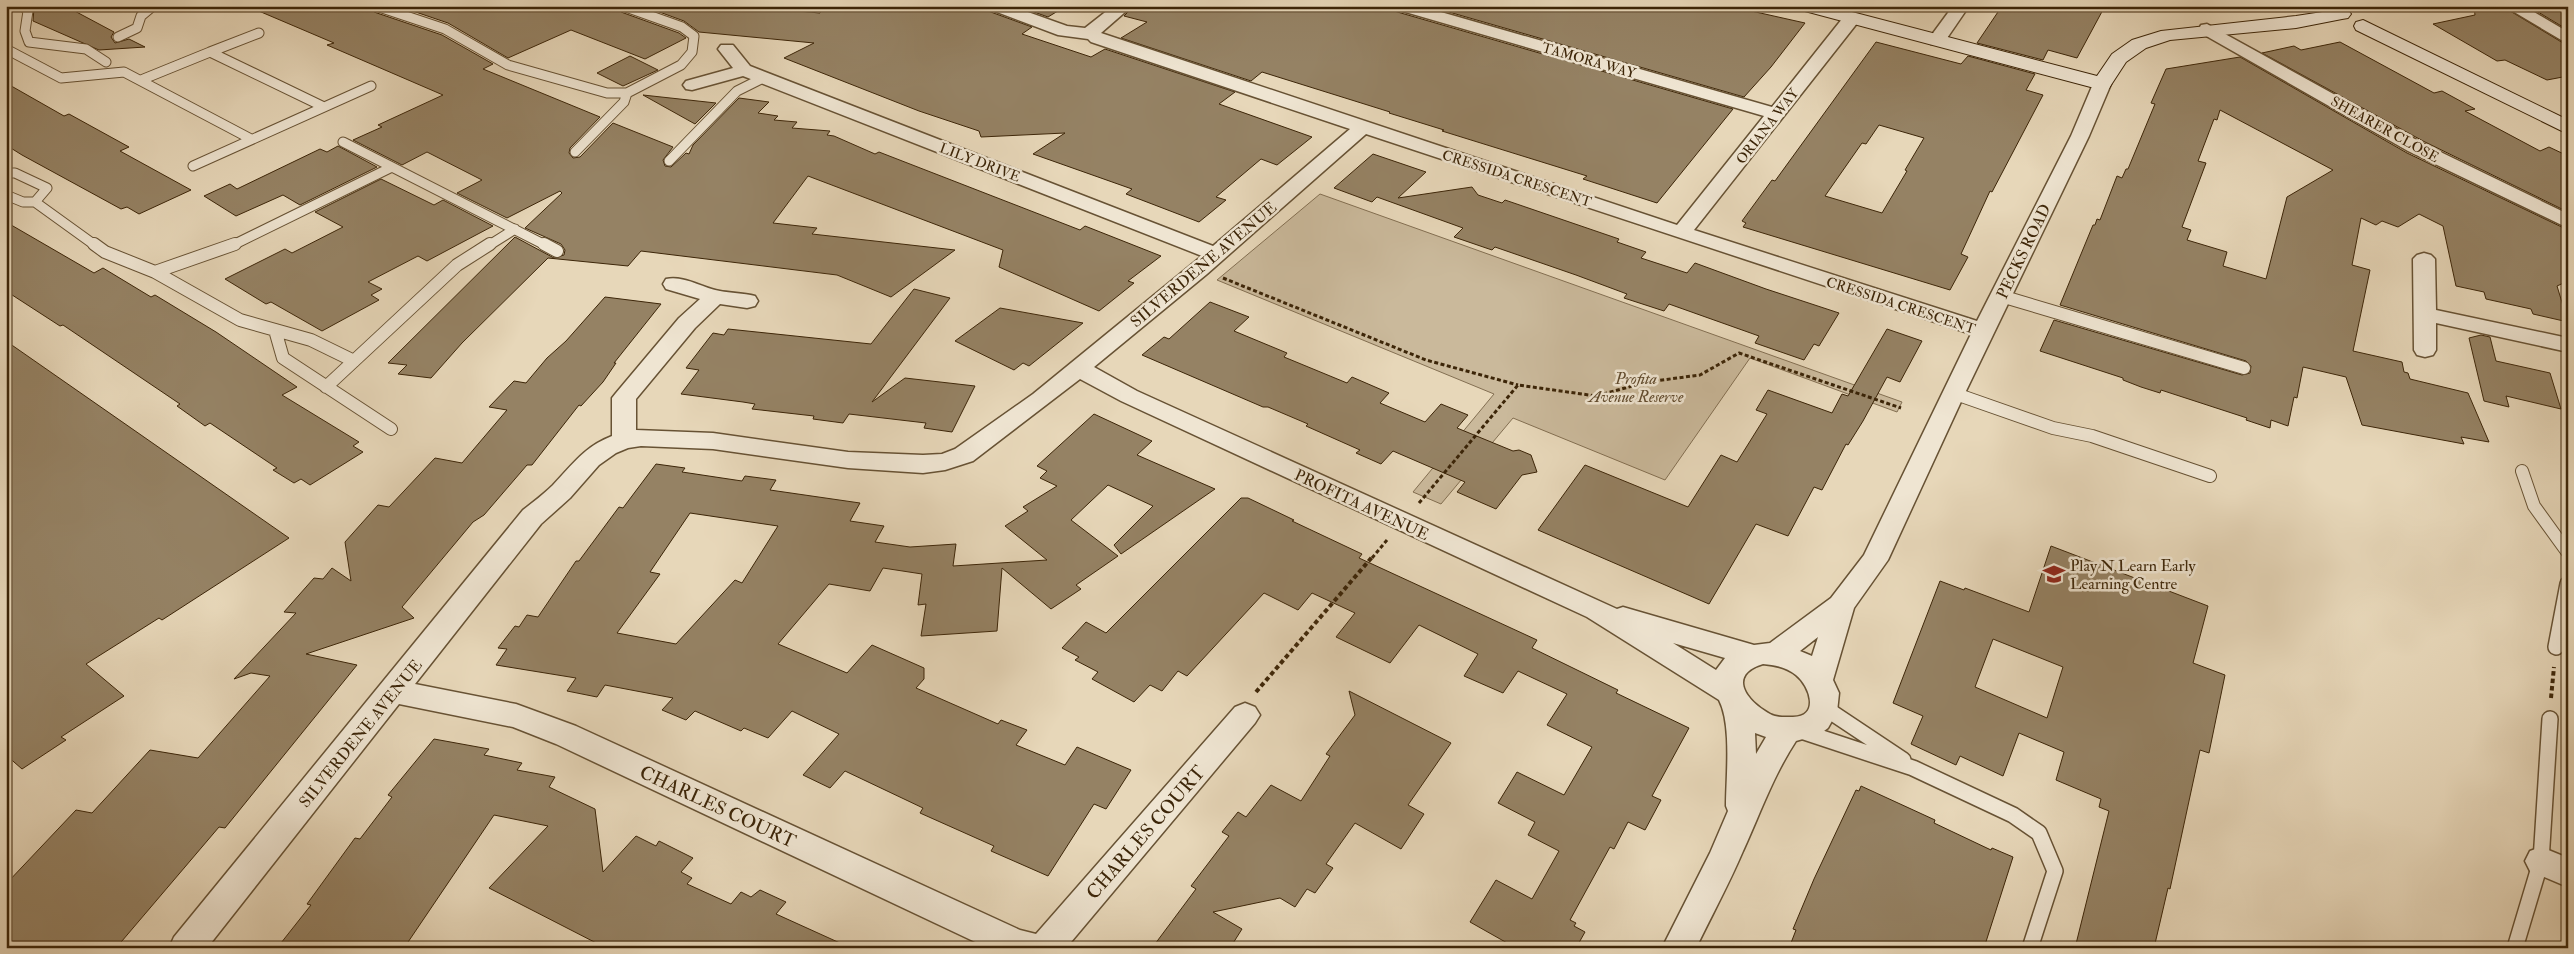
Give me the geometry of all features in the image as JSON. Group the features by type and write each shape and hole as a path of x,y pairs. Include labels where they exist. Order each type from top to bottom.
{"street":[{"path":"996,6 1064,31 1093,31 1124,6"},
{"name":"TAMORA WAY","path":"1401,6 1777,114"},
{"path":"1806,6 2103,82"},
{"path":"1936,40 1961,6"},
{"path":"2512,6 2568,39"},
{"path":"2353,14 2378,27 2387,22 2405,37 2482,86"},
{"path":"2353,14 2482,86 2568,128"},
{"name":"PECKS ROAD","path":"1764,654 1840,605 1875,560 1953,393 2080,136 2103,82 2119,58 2139,44 2168,35 2207,29 2296,22 2353,14"},
{"name":"ORIANA WAY","path":"1681,233 1852,18"},
{"name":"SHEARER CLOSE","path":"2207,29 2415,147 2568,222"},
{"name":"CRESSIDA CRESCENT","path":"1093,31 1110,44 1984,332"},
{"name":"LILY DRIVE","path":"727,49 744,70 763,78 1216,254"},
{"path":"692,85 744,70"},
{"name":"SILVERDENE AVENUE","path":"186,948 532,518 561,492 590,459 624,435 640,438 713,441 848,460 887,470 932,475 954,472 974,464 987,454 1041,399 1199,269 1363,128"},
{"path":"2424,260 2425,350"},
{"path":"674,284 715,297 747,301"},
{"path":"624,435 624,398 687,323 715,297"},
{"path":"2424,314 2568,345"},
{"name":"PROFITA AVENUE","path":"1074,372 1402,523 1597,610 1733,699"},
{"name":"PECKS ROAD","path":"1819,680 1840,605"},
{"name":"PROFITA AVENUE","path":"1597,610 1764,654"},
{"path":"1733,699 1760,723 1792,730 1810,726 1820,718 1825,708 1824,689 1819,680 1800,663 1764,654 1740,659 1731,668 1727,679 1733,699 1741,743 1742,811"},
{"name":"CHARLES COURT","path":"394,691 516,716 566,735 1018,945 1033,948"},
{"name":"CHARLES COURT","path":"1045,948 1245,715"},
{"path":"1679,948 1734,835 1742,811 1769,755 1792,730"}],"lane":[{"path":"23,6 28,11 25,38 29,42 90,48 106,62"},
{"path":"118,37 137,28 141,16 153,6"},
{"path":"376,6 445,29 508,65 607,94 627,93 681,65 692,52 694,36 682,27 623,6"},
{"path":"142,80 258,33"},
{"path":"6,49 61,78 124,72 252,139"},
{"path":"210,52 324,107"},
{"path":"669,161 737,91 763,78"},
{"path":"193,166 371,86"},
{"path":"576,152 624,102 627,93"},
{"path":"343,142 557,251"},
{"path":"155,272 239,243 392,167"},
{"path":"6,173 16,174 47,188 35,202"},
{"path":"6,196 23,202 35,202 105,252 155,272 240,320 311,340 354,361"},
{"path":"326,387 457,265 515,229"},
{"path":"2001,296 2244,368"},
{"path":"275,330 283,358 391,429"},
{"path":"1953,393 2054,428 2092,436 2210,476"},
{"path":"2522,471 2534,506 2563,543 2568,553"},
{"path":"2556,647 2568,584"},
{"path":"1825,708 1913,768"},
{"path":"2514,948 2554,867 2550,719"},
{"path":"1792,730 1913,768 2012,815 2039,833 2055,871 2030,948"}],"path":[{"path":"1199,269 1426,360 1518,385 1596,396 1647,382 1700,375 1739,353 1901,408"},
{"path":"1245,715 1258,689 1402,523 1518,385"},
{"path":"2550,719 2556,647"}],"green space":[{"name":"Profita Avenue Reserve","path":"1320,194 1902,402 1897,412 1750,358 1665,480 1513,418 1441,504 1413,492 1494,394 1217,280"}],"building":[{"path":"247,6 370,6 374,12 442,35 493,64 483,69 600,117 570,148 569,153 573,158 580,157 613,123 673,147 663,160 665,166 671,167 686,153 689,154 693,145 739,98 769,102 758,113 778,116 774,120 797,122 792,128 830,131 827,135 834,136 875,154 879,152 1080,230 1085,226 1161,256 1128,281 1134,283 1099,311 999,267 1003,250 808,176 773,223 817,228 812,234 955,250 891,297 837,275 641,251 628,266 548,258 462,343 431,378 398,374 407,365 388,363 515,237 554,258 564,255 565,250 561,244 525,228 562,193 560,191 507,218 457,193 482,180 427,152 402,165 353,140 382,127 378,125 443,95 327,45 334,43"},
{"path":"398,6 617,6 621,12 679,33 686,38 645,59 571,30 508,58 448,23"},
{"path":"643,6 742,6 820,13 821,6 985,6 988,11 1032,27 1022,34 1091,57 1105,49 1235,92 1219,104 1312,137 1277,165 1261,159 1216,197 1226,200 1199,222 1126,194 1132,189 1033,154 1065,133 981,137 979,131 919,111 784,58 814,43 699,32 684,21"},
{"path":"1017,6 1066,6 1048,17"},
{"path":"1134,6 1391,6 1394,11 1733,109 1657,203 1583,179 1587,176 1262,72 1251,81 1121,38 1147,22 1124,16"},
{"path":"1428,6 1729,6 1805,23 1771,67 1744,97"},
{"path":"2002,6 2105,6 2077,58 2048,50 2043,60 1977,43"},
{"path":"2474,6 2502,6 2568,46 2568,76 2547,80 2505,60 2497,61 2433,24 2475,15"},
{"path":"2528,6 2568,6 2568,30"},
{"path":"34,8 69,8 114,32 111,37 115,43 129,39 145,47 99,50 33,21"},
{"path":"1876,42 1961,64 1968,56 2035,74 2026,90 2043,95 1992,192 1990,191 1961,254 1968,257 1950,290 1743,227 1746,223 1742,221 1772,180 1775,181","holes":["1879,125 1924,138 1882,213 1825,196 1862,143 1866,144"]},
{"path":"2340,42 2434,93 2442,91 2475,109 2465,111 2540,151 2549,147 2568,156 2568,212 2423,141 2262,53 2294,46 2301,50"},
{"path":"630,56 658,70 623,86 597,73"},
{"path":"2240,57 2407,153 2568,230 2568,281 2557,286 2568,322 2533,314 2531,309 2486,299 2484,292 2456,286 2443,226 2419,214 2398,227 2382,221 2376,225 2361,218 2352,265 2370,270 2353,351 2402,362 2404,372 2408,373 2410,379 2468,393 2489,442 2461,437 2464,444 2362,425 2346,377 2303,367 2297,398 2294,397 2288,426 2271,420 2270,428 2246,420 2247,418 2161,390 2160,393 2141,387 2123,380 2123,378 2040,351 2054,320 2242,375 2250,373 2251,366 2246,361 2060,305 2093,225 2095,225 2097,219 2100,220 2117,176 2122,178 2126,169 2128,169 2155,104 2151,103 2166,69","holes":["2220,110 2333,170 2287,197 2266,279 2223,266 2227,252 2187,240 2191,230 2182,227 2206,163 2198,161 2214,119 2217,120"]},
{"path":"6,83 64,116 69,114 129,147 120,151 191,190 139,214 127,207 121,209 22,155 6,145"},
{"path":"643,95 716,103 695,124"},
{"path":"338,146 377,167 300,205 283,195 236,216 204,196 230,184 237,189 320,149 327,152"},
{"path":"1373,154 1426,172 1398,198 1472,187 1478,195 1502,203 1505,200 1619,239 1617,242 1646,252 1641,258 1687,273 1695,263 1839,313 1819,346 1814,344 1804,360 1755,343 1759,336 1669,304 1664,311 1624,298 1627,294 1576,275 1495,247 1492,250 1454,237 1463,228 1377,197 1372,202 1334,188"},
{"path":"381,179 434,205 443,200 493,226 427,261 418,256 368,282 382,289 371,295 379,300 322,331 271,302 266,304 225,279 285,249 292,253 343,227 315,212"},
{"path":"6,222 94,273 103,268 151,297 155,295 216,332 297,387 282,395 359,442 353,446 363,452 310,485 301,479 294,483 273,470 277,468 210,423 205,426 177,406 180,404 63,325 60,326 6,291"},
{"path":"914,289 950,298 872,402 905,378 975,386 952,432 924,428 926,423 849,414 843,423 813,419 814,416 752,409 755,404 681,394 699,370 686,368 713,333 724,335 728,329 871,344"},
{"path":"605,297 661,304 614,363 616,363 603,382 581,406 579,405 532,465 527,465 484,515 473,522 402,607 414,618 306,654 357,665 225,828 219,827 116,948 6,948 6,884 76,810 92,813 150,750 198,758 270,676 251,673 234,679 296,613 284,612 314,578 323,579 332,568 351,581 345,542 378,505 389,507 435,458 462,463 507,410 489,407 514,381 526,383"},
{"path":"1210,302 1249,317 1234,331 1287,353 1284,357 1347,383 1352,377 1389,393 1380,403 1425,422 1441,404 1468,415 1457,428 1513,451 1519,450 1531,455 1537,472 1522,475 1496,509 1457,492 1465,482 1393,451 1381,464 1356,453 1360,450 1306,426 1308,424 1268,407 1263,407 1142,355 1164,337 1169,339"},
{"path":"1000,308 1083,323 1029,366 1023,363 1014,370 955,341"},
{"path":"1887,329 1922,341 1900,382 1887,377 1863,421 1848,445 1846,444 1822,490 1814,487 1788,536 1756,524 1709,604 1538,530 1585,465 1688,507 1721,455 1737,462 1767,414 1756,410 1768,390 1832,413 1842,394 1848,396"},
{"path":"2481,335 2490,337 2496,361 2550,373 2561,409 2506,396 2509,407 2484,401 2469,338"},
{"path":"6,341 289,538 162,620 159,618 86,664 124,696 61,737 66,740 22,769 6,755"},
{"path":"1094,414 1152,441 1137,455 1215,489 1121,554 1114,545 1153,506 1108,485 1071,520 1118,556 1076,585 1081,589 1051,609 1002,568 997,631 921,636 926,604 918,605 922,574 883,568 870,591 829,584 778,644 847,673 872,645 924,668 924,679 916,688 998,724 1001,720 1027,730 1016,745 1065,765 1077,747 1131,770 1106,809 1094,804 1048,876 991,851 994,846 920,813 923,808 845,771 830,788 803,775 839,734 792,711 768,738 744,728 741,731 695,711 686,720 662,710 673,698 605,685 597,697 567,691 576,678 496,665 507,649 498,648 515,626 519,627 527,615 538,617 576,561 579,561 619,507 623,508 656,464 685,468 682,472 742,481 745,476 776,480 770,490 860,503 850,521 884,526 875,542 910,547 956,544 953,566 1047,560 1005,526 1028,511 1023,507 1057,486 1040,478 1047,471 1037,466","holes":["690,513 778,526 742,583 735,580 676,644 617,633 660,574 650,572"]},
{"path":"1241,498 1248,498 1294,520 1292,521 1362,554 1359,558 1537,640 1532,648 1618,690 1616,693 1689,728 1652,796 1661,800 1645,830 1628,822 1614,849 1610,847 1570,920 1576,923 1574,926 1585,932 1576,948 1516,948 1470,922 1496,880 1532,899 1559,851 1528,835 1535,822 1498,803 1517,772 1564,795 1592,747 1547,725 1567,694 1518,671 1503,693 1464,676 1478,654 1419,625 1390,663 1336,637 1355,613 1312,593 1298,610 1264,593 1187,676 1178,671 1162,691 1150,685 1134,702 1092,679 1098,672 1075,660 1079,657 1062,648 1086,622 1106,633"},
{"path":"2051,546 2208,606 2193,663 2225,675 2209,753 2200,750 2170,889 2168,888 2154,948 2075,948 2109,811 2099,807 2101,799 2056,780 2064,752 2019,733 2003,776 1960,756 1956,765 1911,744 1923,716 1893,703 1940,581 1964,590 1965,588 2029,612","holes":["1993,639 2063,667 2047,718 1975,687"]},
{"path":"1349,691 1451,743 1408,805 1424,814 1401,849 1355,823 1326,864 1333,868 1315,893 1307,889 1295,907 1280,898 1213,912 1242,929 1230,948 1152,948 1196,889 1191,886 1229,836 1222,832 1238,812 1246,817 1271,785 1301,801 1330,756 1326,754 1355,715"},
{"path":"434,739 489,749 484,755 522,763 517,770 555,777 549,787 595,809 603,872 636,836 656,846 659,841 693,858 681,872 692,878 687,884 731,904 741,892 751,897 760,890 786,902 776,914 851,948 606,948 489,888 548,826 494,815 404,948 277,948 311,905 307,904 355,838 360,839 392,797 388,795"},
{"path":"1861,786 1935,820 1934,823 1991,850 1992,848 2013,857 1984,948 1789,948 1796,930 1793,929 1814,879 1856,790 1859,791"}],"place":[{"name":"Play N Learn Early Learning Centre","path":"2054,574"}]}
